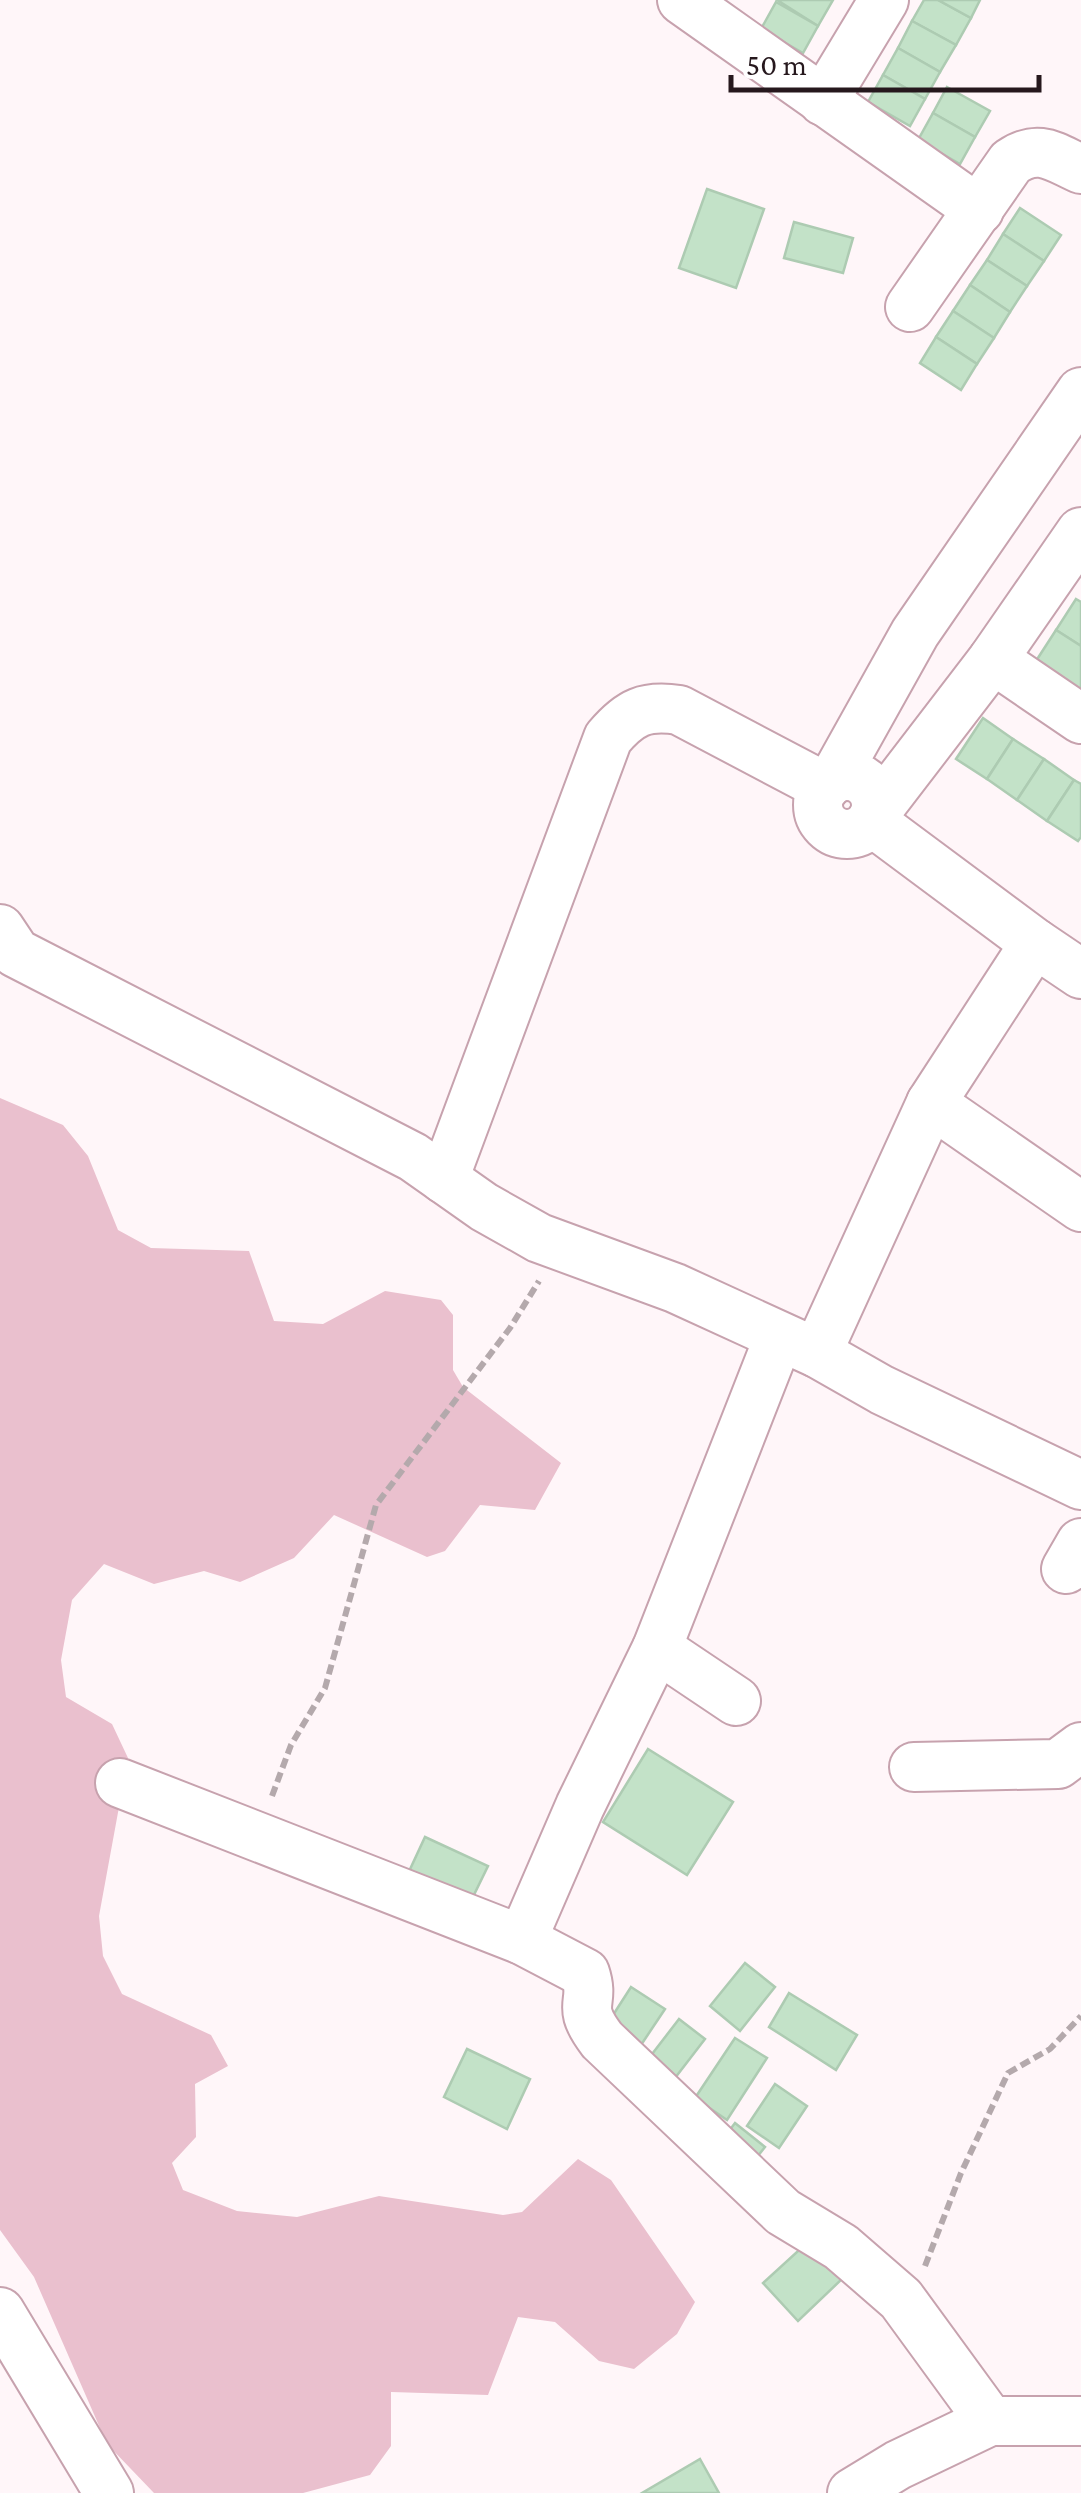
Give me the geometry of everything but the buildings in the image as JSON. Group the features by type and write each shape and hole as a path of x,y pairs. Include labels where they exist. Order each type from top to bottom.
{"street":[{"path":"682,0 979,210"},
{"path":"823,101 884,0"},
{"path":"910,307 1011,162 1026,152 1045,152 1081,170"},
{"path":"1081,392 915,632 818,804 819,813 830,828 838,833 856,832 873,817 993,659 1081,532"},
{"path":"993,659 1081,719"},
{"path":"444,1178 608,738 624,718 659,707 679,710 829,783"},
{"path":"873,817 1034,943 1081,974"},
{"path":"0,929 16,952 413,1157 525,1230 675,1288 1081,1486"},
{"path":"522,1940 580,1806 798,1345 932,1103 1034,943"},
{"path":"932,1103 1081,1207"},
{"path":"657,1648 736,1701"},
{"path":"914,1767 1058,1764 1081,1747"},
{"path":"120,1783 522,1940 584,1973 590,1988 584,2003 587,2020 602,2040 783,2212 842,2247 901,2299 990,2421"},
{"path":"0,2312 110,2493"},
{"path":"852,2493 898,2465 990,2421 1081,2421"}],"path":[{"path":"256,1837 291,1746 325,1688 376,1505 510,1328 560,1246"},
{"path":"901,2299 924,2271 960,2173 1008,2073 1050,2049 1081,2016"}],"shaded area":[{"path":"0,1098 63,1125 88,1156 118,1230 151,1248 249,1251 274,1321 323,1324 385,1291 441,1300 453,1315 453,1370 463,1387 561,1463 535,1510 480,1505 445,1551 427,1557 334,1515 294,1558 240,1582 204,1571 154,1584 104,1564 72,1600 61,1660 66,1697 112,1724 128,1758 99,1916 103,1956 122,1994 211,2035 228,2066 195,2084 196,2137 172,2163 183,2190 237,2211 297,2217 379,2196 503,2215 522,2212 578,2159 611,2180 695,2302 677,2334 634,2369 599,2361 555,2322 518,2317 488,2395 391,2392 391,2446 370,2475 303,2493 154,2493 107,2444 34,2277 0,2230"}]}
